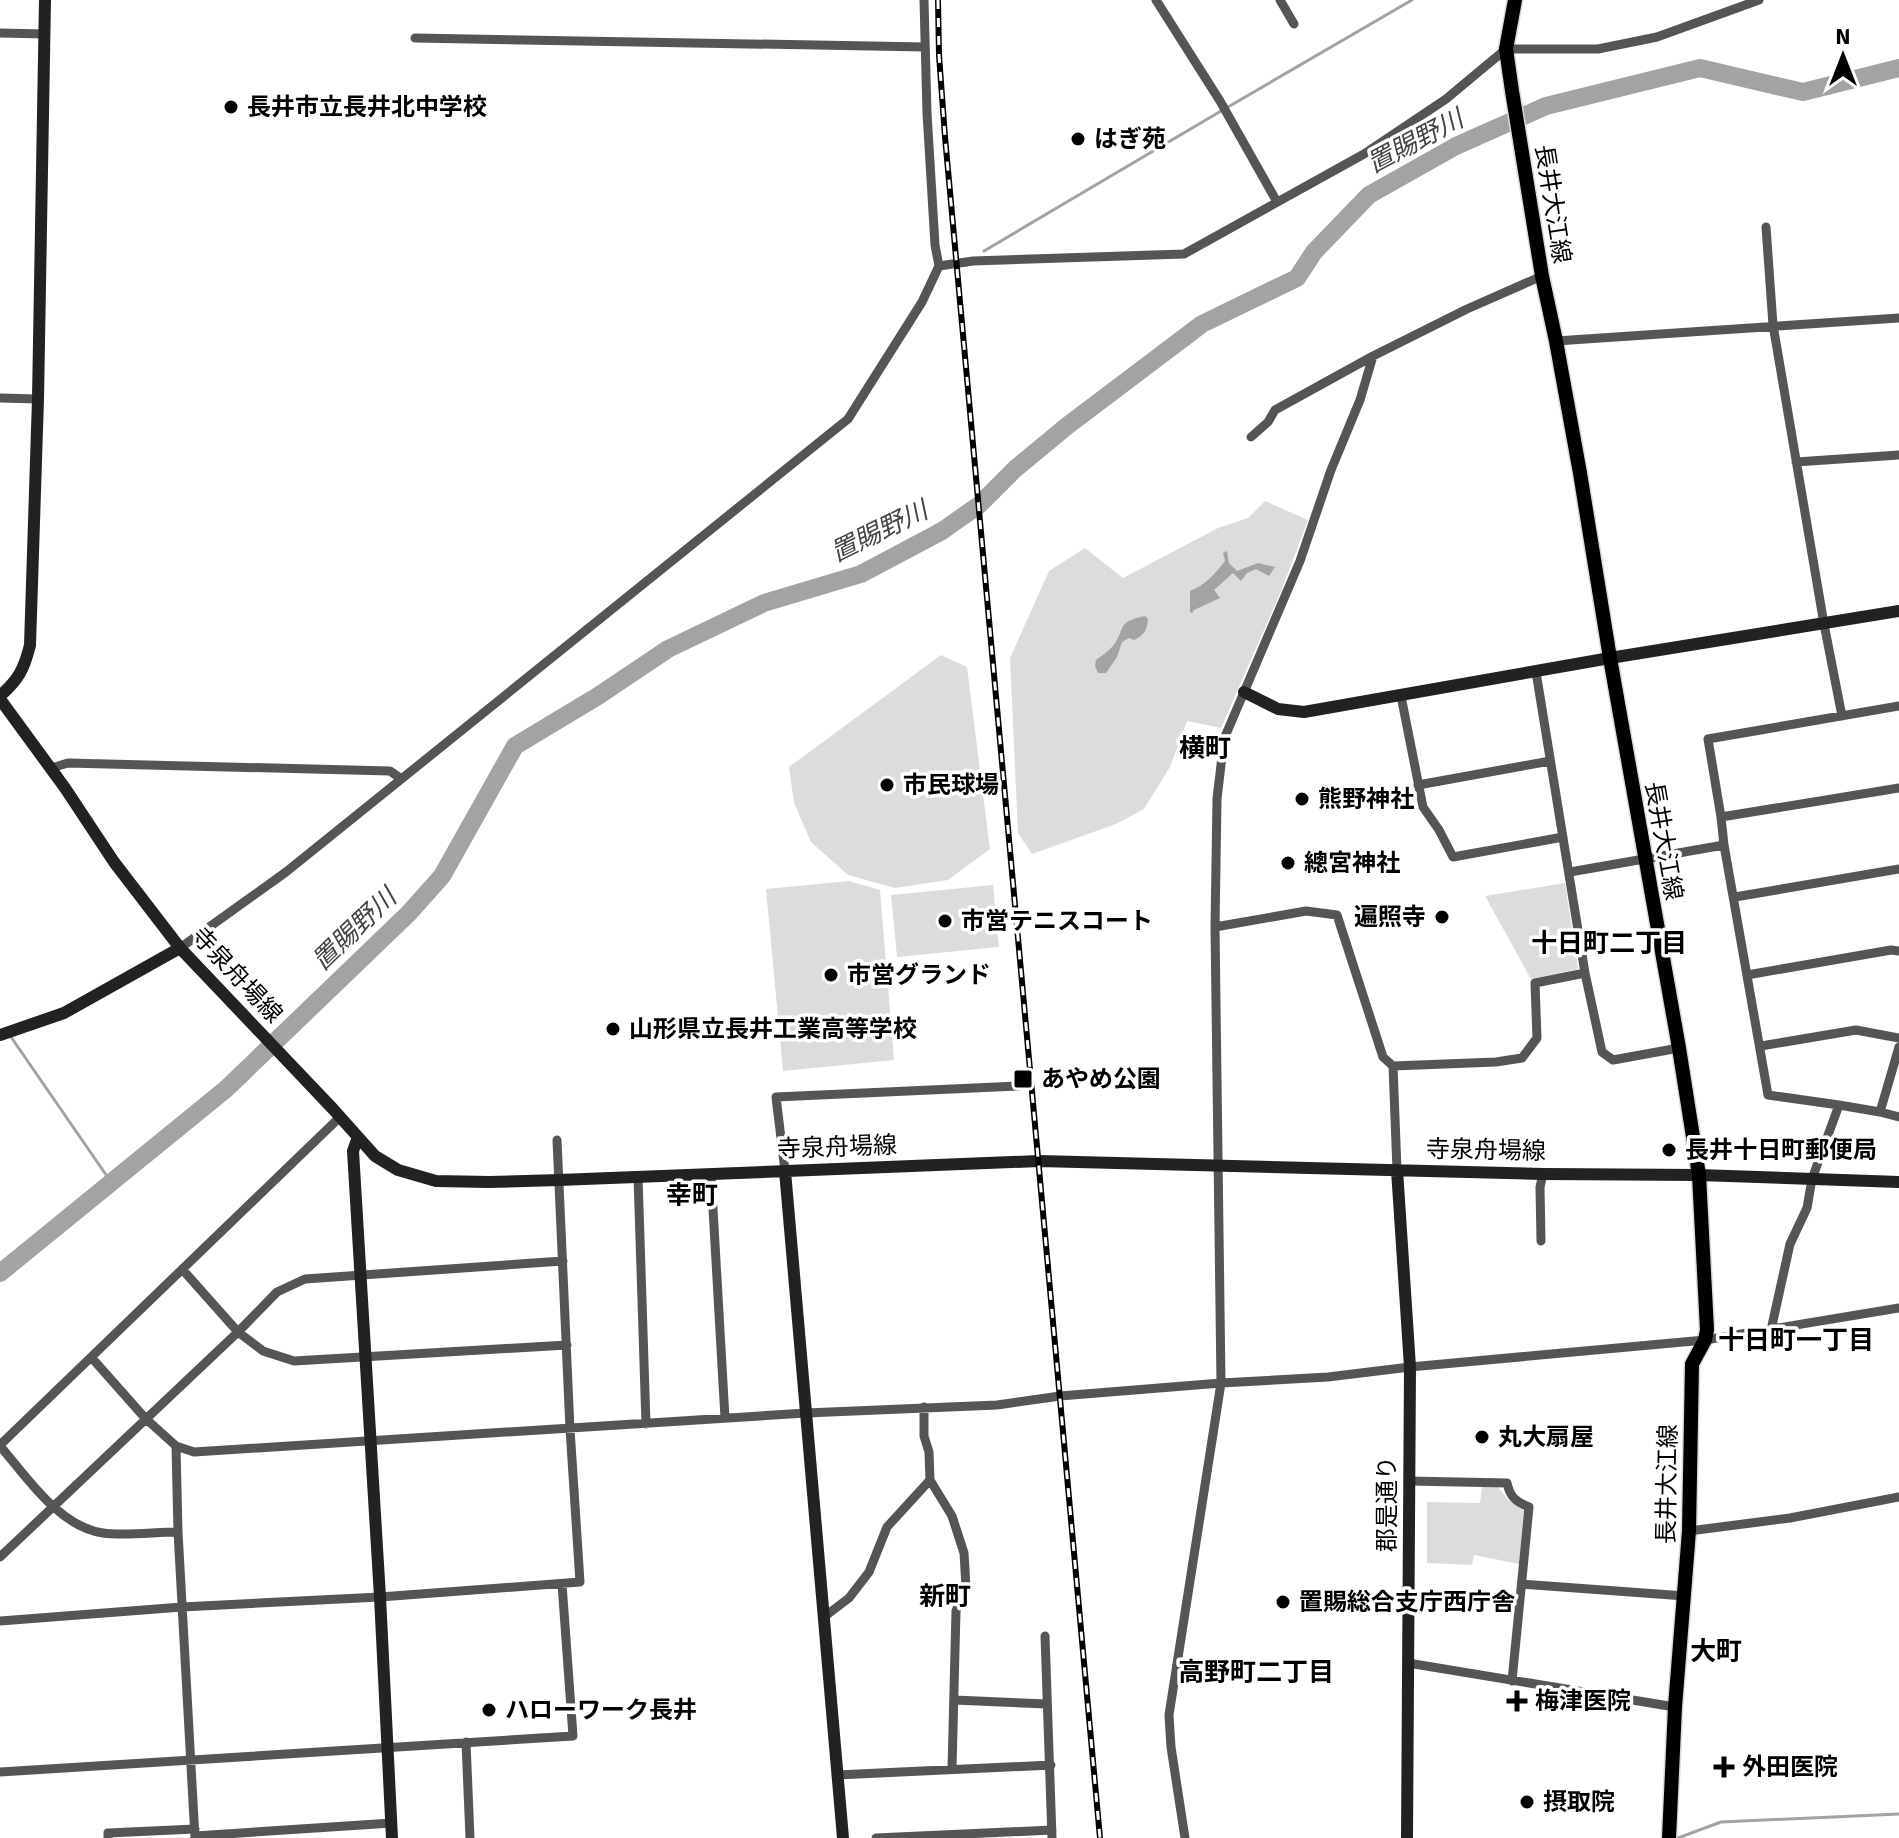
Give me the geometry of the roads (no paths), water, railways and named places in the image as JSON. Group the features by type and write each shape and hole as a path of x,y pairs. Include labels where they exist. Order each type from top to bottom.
{"main road":[{"name":"長井大江線","path":"1515,0 1506,49 1512,91 1699,1175 1707,1330 1692,1364 1689,1531 1675,1707 1669,1838"}],"street":[{"path":"0,698 15,683 30,645 45,0"},
{"path":"0,1035 64,1013 184,953 848,419 922,302 939,266 934,230 924,0"},
{"path":"1280,0 1294,24"},
{"path":"939,266 973,261 1184,254 1364,154 1446,99 1506,49 1598,49 1657,37 1759,0"},
{"path":"1158,1 1220,101 1277,202"},
{"path":"0,33 45,34"},
{"path":"415,38 925,47"},
{"path":"1766,227 1773,325 1842,716"},
{"path":"1251,437 1268,422 1275,410 1373,356 1542,276"},
{"path":"1556,341 1899,318"},
{"path":"1185,1838 1169,1715 1221,1383 1215,927 1217,799 1224,739 1300,561 1322,494 1360,400 1373,356"},
{"path":"0,398 38,399"},
{"path":"1796,462 1899,455"},
{"path":"1244,692 1278,709 1304,712 1899,611"},
{"path":"1536,672 1585,973 1602,1052 1613,1060 1679,1048"},
{"path":"1401,696 1423,807 1453,857 1563,837"},
{"name":"寺泉舟場線","path":"0,698 114,862 184,953 375,1156 398,1170 436,1181 559,1180 1039,1161 1899,1182"},
{"path":"1899,706 1708,739 1768,1095 1899,1117"},
{"path":"1418,785 1550,761"},
{"path":"51,768 68,763 390,771 400,778"},
{"path":"1721,817 1899,788"},
{"path":"1570,872 1724,845"},
{"path":"1735,897 1899,869"},
{"path":"1215,927 1306,911 1337,915 1383,1057 1393,1066 1522,1058 1537,1038 1535,983 1585,973"},
{"path":"1747,975 1899,951"},
{"path":"1761,1046 1856,1030 1899,1038"},
{"path":"1880,1112 1899,1047"},
{"path":"1393,1066 1397,1170"},
{"path":"843,1838 776,1097 1019,1086"},
{"path":"1771,1330 1790,1244 1807,1208 1812,1179 1839,1105"},
{"path":"178,1532 103,1533 76,1525 53,1506 0,1445 337,1113"},
{"path":"358,1137 353,1151 392,1838"},
{"path":"0,1621 580,1582 557,1140"},
{"name":"郡是通り","path":"1397,1170 1410,1367 1407,1838"},
{"path":"711,1174 725,1418"},
{"path":"1541,1241 1540,1187 1543,1174"},
{"path":"638,1177 646,1424"},
{"path":"0,1557 277,1292 305,1279 563,1261"},
{"path":"182,1269 238,1332 263,1351 294,1361 567,1345"},
{"path":"91,1357 145,1418 176,1446 194,1452 806,1413 997,1405 1060,1396 1328,1377 1705,1340 1899,1308"},
{"path":"924,1407 930,1480 952,1516 964,1553 966,1587 956,1611 952,1769"},
{"path":"176,1446 195,1834"},
{"path":"824,1617 849,1598 869,1572 887,1527 930,1480"},
{"path":"1409,1481 1507,1483 1509,1493 1517,1503 1529,1507 1512,1681"},
{"path":"1689,1531 1790,1518 1899,1497"},
{"path":"0,1772 573,1736 562,1584"},
{"path":"1522,1584 1685,1596"},
{"path":"876,1838 1052,1834 1045,1636"},
{"path":"1408,1663 1675,1707"},
{"path":"954,1700 1047,1704"},
{"path":"466,1742 470,1838"},
{"path":"837,1775 1051,1765"},
{"path":"108,1838 108,1833 195,1834 392,1823"}],"waterway":[{"path":"1228,107 1412,0"},
{"name":"置賜野川","path":"0,1273 226,1089 409,913 442,876 515,746 668,649 764,603 861,574 942,531 979,505 1015,469 1067,426 1202,324 1297,278 1314,252 1369,195 1456,146 1546,106 1700,68 1803,92 1899,68"},
{"path":"984,251 1221,111"},
{"path":"11,1037 111,1182"},
{"path":"1678,1838 1721,1822 1899,1814"}],"railway":[{"path":"938,0 945,137 1100,1838"}],"place":[{"name":"長井市立長井北中学校","path":"231,107"},
{"name":"はぎ苑","path":"1078,139"},
{"name":"市民球場","path":"887,785"},
{"name":"熊野神社","path":"1302,799"},
{"name":"總宮神社","path":"1288,863"},
{"name":"遍照寺","path":"1442,917"},
{"name":"市営テニスコート","path":"945,921"},
{"name":"市営グランド","path":"831,975"},
{"name":"山形県立長井工業高等学校","path":"613,1029"},
{"name":"あやめ公園","path":"1023,1079"},
{"name":"長井十日町郵便局","path":"1669,1150"},
{"name":"丸大扇屋","path":"1482,1437"},
{"name":"置賜総合支庁西庁舎","path":"1283,1602"},
{"name":"梅津医院","path":"1517,1701"},
{"name":"ハローワーク長井","path":"489,1710"},
{"name":"外田医院","path":"1724,1767"},
{"name":"摂取院","path":"1527,1802"}],"district":[{"name":"横町","path":"1205,748"},
{"name":"十日町二丁目","path":"1609,943"},
{"name":"幸町","path":"692,1195"},
{"name":"十日町一丁目","path":"1796,1340"},
{"name":"新町","path":"945,1596"},
{"name":"大町","path":"1716,1651"},
{"name":"高野町二丁目","path":"1256,1672"}]}
